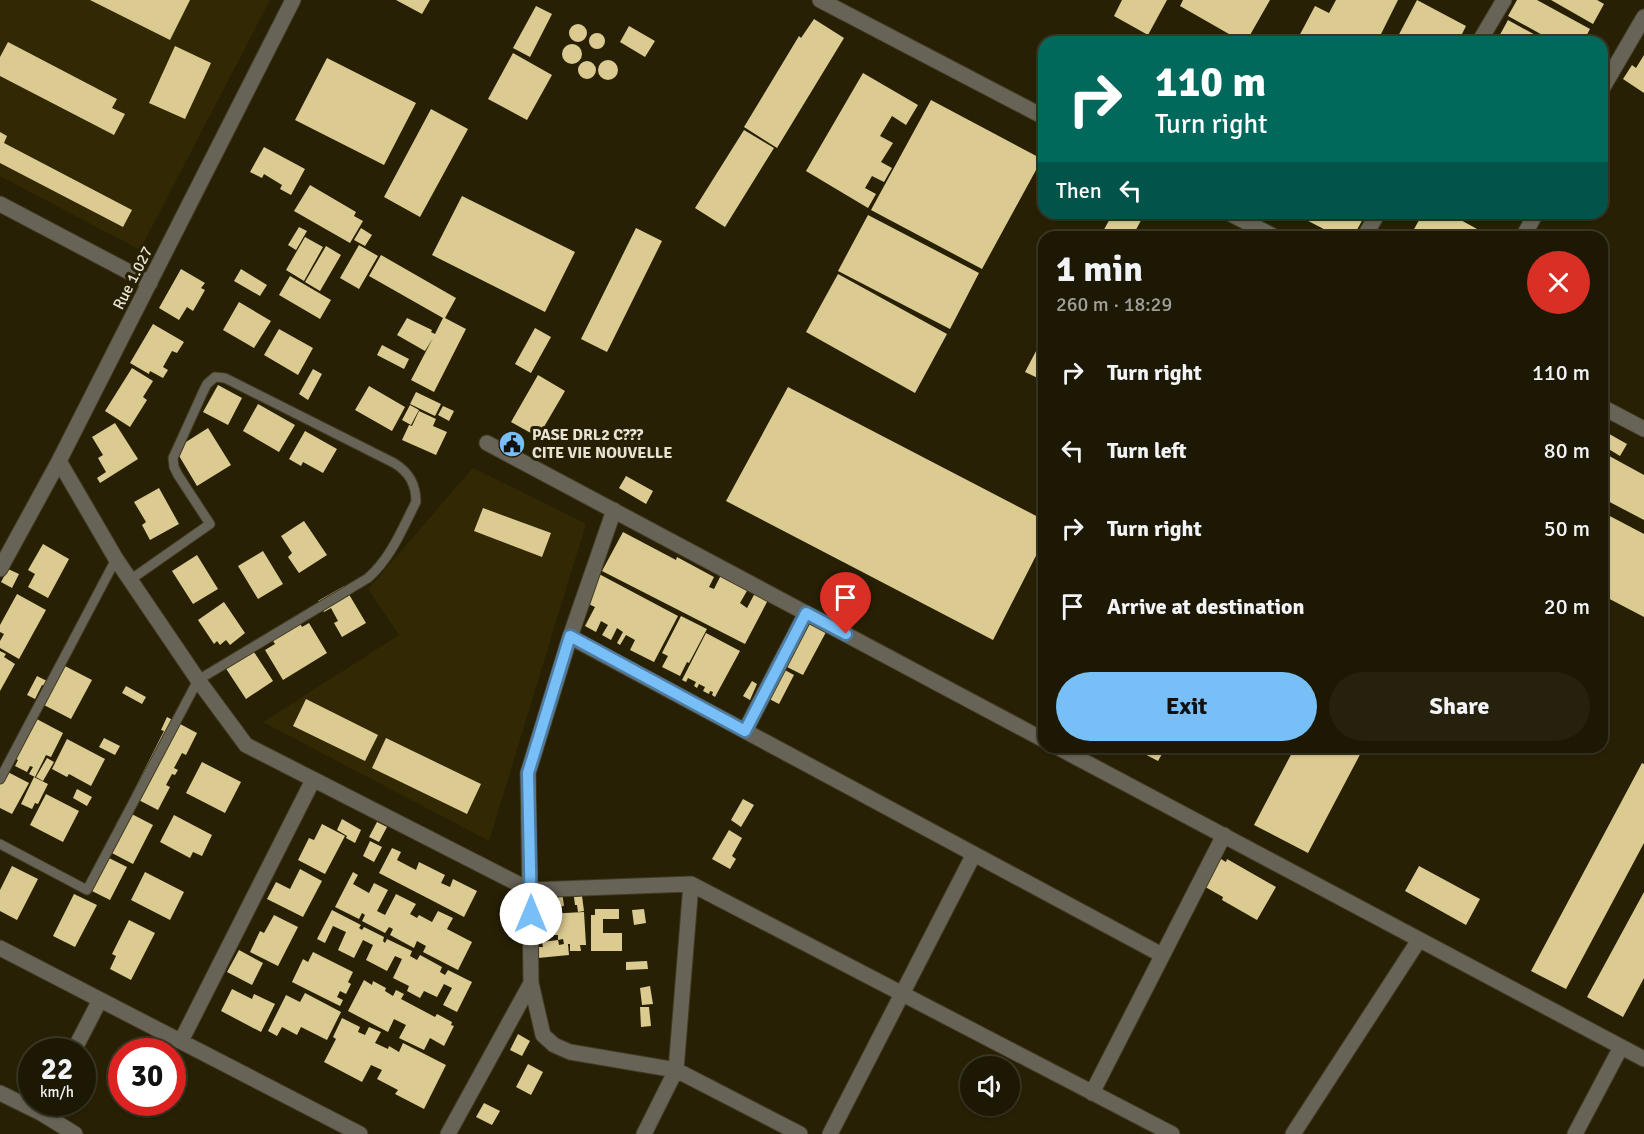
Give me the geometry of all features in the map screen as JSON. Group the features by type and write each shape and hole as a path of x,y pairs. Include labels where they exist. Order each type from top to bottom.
{"street":[{"name":"Rue 1.027","path":"0,569 6,544 59,461 292,0"},
{"path":"820,0 1038,114"},
{"path":"1483,36 1504,0"},
{"path":"1608,79 1644,17"},
{"path":"0,204 150,283"},
{"path":"1240,219 1264,231"},
{"path":"1608,410 1644,429"},
{"path":"487,443 1038,737"},
{"path":"59,461 116,559 198,680 246,745 531,890 691,884 1172,1134"},
{"path":"614,510 570,636 528,773 531,983 543,1035 554,1045 570,1052 676,1070 801,1134"},
{"path":"745,731 806,613"},
{"path":"570,636 1162,955"},
{"path":"1068,753 1644,1059"},
{"path":"183,1038 313,780"},
{"path":"1092,1093 1224,835"},
{"path":"830,1134 974,854"},
{"path":"644,1134 676,1070 691,884"},
{"path":"1293,1134 1419,939"},
{"path":"0,948 175,1038"},
{"path":"448,1134 531,983"},
{"path":"80,1038 100,1000"},
{"path":"186,1044 360,1134"},
{"path":"1575,1134 1621,1047"},
{"path":"0,1093 18,1099"},
{"path":"54,1116 75,1134"}],"lane":[{"path":"0,844 87,890 198,680 376,572 388,556 416,502 416,492 409,474 394,463 236,383 215,377 207,384 173,458 178,475 210,524 130,580"},
{"path":"0,779 116,559"}],"shaded area":[{"path":"0,0 270,0 140,250 0,176"},
{"path":"473,468 586,524 489,841 263,722 399,635 368,589"}],"building":[{"path":"90,0 190,0 170,40"},
{"path":"396,0 430,0 422,14"},
{"path":"1122,0 1167,0 1148,35 1114,16"},
{"path":"1183,0 1270,0 1249,36 1232,36 1180,6"},
{"path":"1336,0 1398,0 1380,36 1299,36 1315,6 1329,13"},
{"path":"1417,0 1466,26 1461,36 1398,36"},
{"path":"1517,0 1537,0 1590,29 1586,36 1544,36 1508,16"},
{"path":"1551,0 1597,0 1604,4 1593,24"},
{"path":"536,6 552,14 530,57 513,48"},
{"path":"814,19 844,38 777,148 744,127 799,36 801,38"},
{"path":"1508,20 1537,36 1499,36"},
{"path":"574,24 582,24 587,29 585,40 574,42 569,37 569,29"},
{"path":"629,26 655,41 645,57 620,42"},
{"path":"597,33 605,41 597,49 589,41"},
{"path":"8,42 117,99 112,108 125,114 114,135 0,76 0,57"},
{"path":"572,44 579,47 582,54 579,61 572,64 565,61 562,54 565,47"},
{"path":"175,46 211,63 185,119 149,103"},
{"path":"513,53 552,75 527,120 488,99"},
{"path":"1644,55 1644,93 1623,79 1632,65 1636,68"},
{"path":"327,58 416,103 384,165 295,120"},
{"path":"608,60 615,63 618,70 615,77 608,80 601,77 598,70 601,63"},
{"path":"587,61 593,64 596,70 593,76 587,79 581,76 578,70 581,64"},
{"path":"863,73 918,105 906,125 892,116 880,136 893,143 881,162 892,168 884,182 872,176 865,188 876,194 868,208 806,171"},
{"path":"931,100 1038,157 1038,166 982,269 871,210"},
{"path":"431,109 468,129 420,217 384,197"},
{"path":"744,130 774,148 725,227 695,208"},
{"path":"0,132 7,136 4,143 132,210 123,227 0,163"},
{"path":"264,147 305,169 291,195 280,189 282,185 264,174 262,178 250,172"},
{"path":"310,185 356,212 354,216 363,221 350,243 294,211"},
{"path":"462,196 575,252 545,312 432,255"},
{"path":"868,215 979,273 950,329 838,271"},
{"path":"1110,219 1142,219 1135,231 1103,231"},
{"path":"1304,219 1363,219 1356,231 1328,231"},
{"path":"1420,219 1459,219 1481,231 1413,231"},
{"path":"299,227 307,231 296,250 288,245"},
{"path":"361,228 372,235 365,246 354,240"},
{"path":"636,228 662,241 607,352 581,339"},
{"path":"305,237 323,247 304,281 286,270"},
{"path":"359,245 378,256 359,289 340,278"},
{"path":"326,246 341,255 320,291 305,282"},
{"path":"381,255 456,298 445,318 466,329 434,392 411,380 433,338 425,351 397,335 407,318 432,330 431,332 435,334 443,318 369,276"},
{"path":"181,269 205,283 201,288 205,290 193,311 187,307 179,320 159,308"},
{"path":"241,269 267,285 260,296 234,281"},
{"path":"838,274 947,334 915,393 806,332"},
{"path":"290,276 331,300 320,319 279,295"},
{"path":"239,302 271,321 254,348 223,330"},
{"path":"153,324 184,342 177,353 172,351 163,367 168,370 163,378 150,371 149,374 130,363"},
{"path":"535,328 551,337 531,373 515,364"},
{"path":"279,329 313,348 298,375 264,355"},
{"path":"382,345 409,359 404,369 377,355"},
{"path":"1038,347 1038,378 1025,372"},
{"path":"132,368 153,381 143,397 147,400 130,427 105,411"},
{"path":"313,369 322,374 308,400 299,394"},
{"path":"538,375 565,391 538,437 511,422"},
{"path":"218,385 242,398 228,425 203,412"},
{"path":"369,386 405,407 392,431 355,410"},
{"path":"788,387 1038,517 1038,552 993,640 726,501"},
{"path":"416,392 441,404 435,416 410,404"},
{"path":"258,404 295,425 279,452 243,431"},
{"path":"410,405 419,410 411,425 402,420"},
{"path":"443,406 454,411 449,421 438,415"},
{"path":"419,411 436,419 433,426 447,432 436,455 402,440"},
{"path":"115,423 138,459 100,483 97,478 106,472 98,458 103,455 92,437"},
{"path":"208,428 231,465 197,486 175,449"},
{"path":"305,431 337,449 323,473 303,462 301,466 289,459"},
{"path":"1608,433 1627,444 1620,456 1608,449"},
{"path":"1608,455 1644,475 1644,520 1608,501"},
{"path":"626,476 653,491 646,504 619,488"},
{"path":"159,488 179,524 150,540 142,525 146,522 134,502"},
{"path":"483,508 551,533 542,557 474,531"},
{"path":"1608,515 1644,534 1644,617 1608,598"},
{"path":"304,521 327,555 299,573 288,557 292,553 281,536"},
{"path":"623,532 714,577 709,587 714,589 721,575 748,589 740,603 747,608 755,593 768,600 745,644 602,571"},
{"path":"43,544 69,559 48,598 28,587 35,574 28,570"},
{"path":"263,551 283,584 258,599 238,566"},
{"path":"197,555 218,589 193,604 172,571"},
{"path":"8,569 19,574 12,588 1,582"},
{"path":"599,574 678,616 654,662 630,650 635,640 626,635 620,645 617,643 623,632 617,628 611,640 602,635 608,625 601,621 596,632 585,626 595,607 584,602"},
{"path":"344,586 366,623 342,637 334,623 338,621 331,608 324,612 318,601"},
{"path":"17,594 46,610 19,659 0,648 0,641 4,634 0,632 0,625"},
{"path":"224,602 245,633 230,645 226,640 220,645 217,641 214,644 198,620"},
{"path":"808,608 832,621 803,675 779,663"},
{"path":"296,616 302,627 309,623 327,653 283,680 265,650 275,644 268,633"},
{"path":"681,616 707,629 680,676 662,667 668,656 662,653"},
{"path":"706,633 740,651 715,697 712,695 713,692 710,691 709,694 703,691 705,687 699,684 697,688 694,686 696,682 688,678 686,682 682,680"},
{"path":"250,646 273,681 246,699 223,664"},
{"path":"0,651 6,654 4,657 15,664 0,691"},
{"path":"772,663 794,675 779,704 756,692"},
{"path":"61,664 92,680 71,719 44,705 48,697 45,695"},
{"path":"37,676 47,681 45,686 42,685 35,699 27,695"},
{"path":"752,681 757,684 750,700 743,696"},
{"path":"126,686 146,697 142,704 122,693"},
{"path":"306,699 378,735 365,761 293,726"},
{"path":"33,717 63,733 51,757 46,755 35,777 29,774 33,767 30,766 27,772 15,766 18,760 10,756"},
{"path":"167,717 197,733 186,755 182,753 174,768 178,770 175,775 172,774 166,785 170,787 158,810 131,796 164,731 161,730"},
{"path":"104,738 120,746 115,755 99,747"},
{"path":"386,738 481,784 467,814 372,768"},
{"path":"67,739 105,759 91,786 69,774 67,777 52,769"},
{"path":"1143,753 1163,753 1158,761"},
{"path":"1292,753 1361,753 1308,853 1254,825"},
{"path":"47,758 54,762 43,781 36,777"},
{"path":"202,762 241,782 225,813 186,793"},
{"path":"1642,763 1644,764 1644,843 1566,989 1531,971"},
{"path":"0,768 29,783 12,814 0,808"},
{"path":"34,777 48,784 38,804 35,803 32,809 21,804"},
{"path":"77,789 92,797 87,806 73,798"},
{"path":"46,794 79,811 63,842 30,825"},
{"path":"743,799 754,805 741,827 731,820"},
{"path":"124,810 153,825 133,864 108,851 121,826 116,824"},
{"path":"174,815 212,835 202,856 193,852 190,858 160,842"},
{"path":"342,819 361,830 355,843 337,830"},
{"path":"377,822 387,827 379,842 369,837"},
{"path":"322,824 345,836 325,874 298,860 309,838 314,840"},
{"path":"729,830 742,838 732,856 736,859 730,869 712,859"},
{"path":"370,841 382,847 374,862 363,856"},
{"path":"392,848 401,852 397,860 416,870 419,862 445,875 441,883 450,887 453,879 477,891 464,917 379,873"},
{"path":"105,856 127,867 110,900 88,889"},
{"path":"1216,856 1226,862 1227,859 1276,887 1257,920 1200,884"},
{"path":"12,866 38,879 17,920 0,911 0,890"},
{"path":"1419,866 1480,899 1466,925 1405,891"},
{"path":"300,869 322,881 303,917 267,899 276,882 290,889"},
{"path":"145,872 184,892 170,920 131,900"},
{"path":"353,872 358,875 353,884 369,893 374,883 388,890 377,911 385,915 396,894 416,904 410,914 417,918 419,915 432,922 438,911 453,918 447,929 472,942 458,970 423,952 426,946 417,941 414,948 390,935 393,929 389,927 385,933 362,921 365,915 362,913 359,919 335,907"},
{"path":"562,892 564,906 551,908 550,894"},
{"path":"1644,892 1644,978 1623,1017 1587,997"},
{"path":"74,894 97,905 75,947 53,936"},
{"path":"582,896 584,911 578,912 574,897"},
{"path":"548,898 549,907 528,909 527,900"},
{"path":"595,909 619,909 619,919 603,919 603,933 622,933 622,951 591,951 591,915 595,915"},
{"path":"644,909 646,923 634,925 632,910"},
{"path":"332,910 361,925 359,928 362,930 364,927 384,937 385,943 387,939 412,951 410,956 417,960 420,955 442,967 440,972 445,975 448,970 472,982 457,1012 443,1005 452,988 444,984 437,997 424,991 420,998 407,991 409,986 393,978 402,959 395,956 387,971 366,960 373,945 363,940 354,958 338,950 346,932 333,926 325,943 317,939"},
{"path":"584,912 586,945 580,945 581,951 570,951 570,944 568,944 569,955 538,958 537,947 543,947 542,942 558,940 558,935 553,935 553,930 547,930 546,914","holes":["563,939 564,944 559,945 558,940"]},
{"path":"274,915 298,927 278,966 250,952 260,931 264,933"},
{"path":"129,920 155,933 131,980 110,969 116,956 112,954"},
{"path":"239,950 263,963 252,985 227,972"},
{"path":"313,952 353,972 346,994 340,991 337,997 343,1000 340,1006 292,982 303,959 308,962"},
{"path":"647,961 648,969 626,970 626,962"},
{"path":"364,980 372,985 373,981 386,988 385,991 393,996 396,990 404,994 401,999 435,1017 437,1014 452,1022 451,1025 454,1026 444,1046 430,1038 424,1050 399,1038 406,1025 394,1019 388,1032 348,1011"},
{"path":"650,986 653,1004 642,1005 640,988"},
{"path":"232,989 252,999 254,994 275,1004 261,1032 221,1011"},
{"path":"305,993 341,1012 327,1040 301,1027 297,1035 282,1027 277,1036 268,1031 286,995 300,1002"},
{"path":"640,1007 649,1007 651,1026 641,1027"},
{"path":"342,1018 360,1027 358,1032 365,1035 369,1027 381,1032 375,1043 388,1049 389,1046 399,1052 403,1043 446,1065 424,1109 395,1094 398,1090 377,1079 382,1070 371,1065 362,1082 324,1062 336,1039 333,1037"},
{"path":"518,1034 530,1041 522,1056 510,1050"},
{"path":"528,1064 543,1072 531,1095 516,1087"},
{"path":"484,1103 500,1111 492,1125 476,1117"}],"place":[{"name":"PASE DRL2 C??? CITE VIE NOUVELLE","path":"512,444"}],"route":[{"path":"531,914 528,773 570,636 745,731 806,613 846,634"}]}
